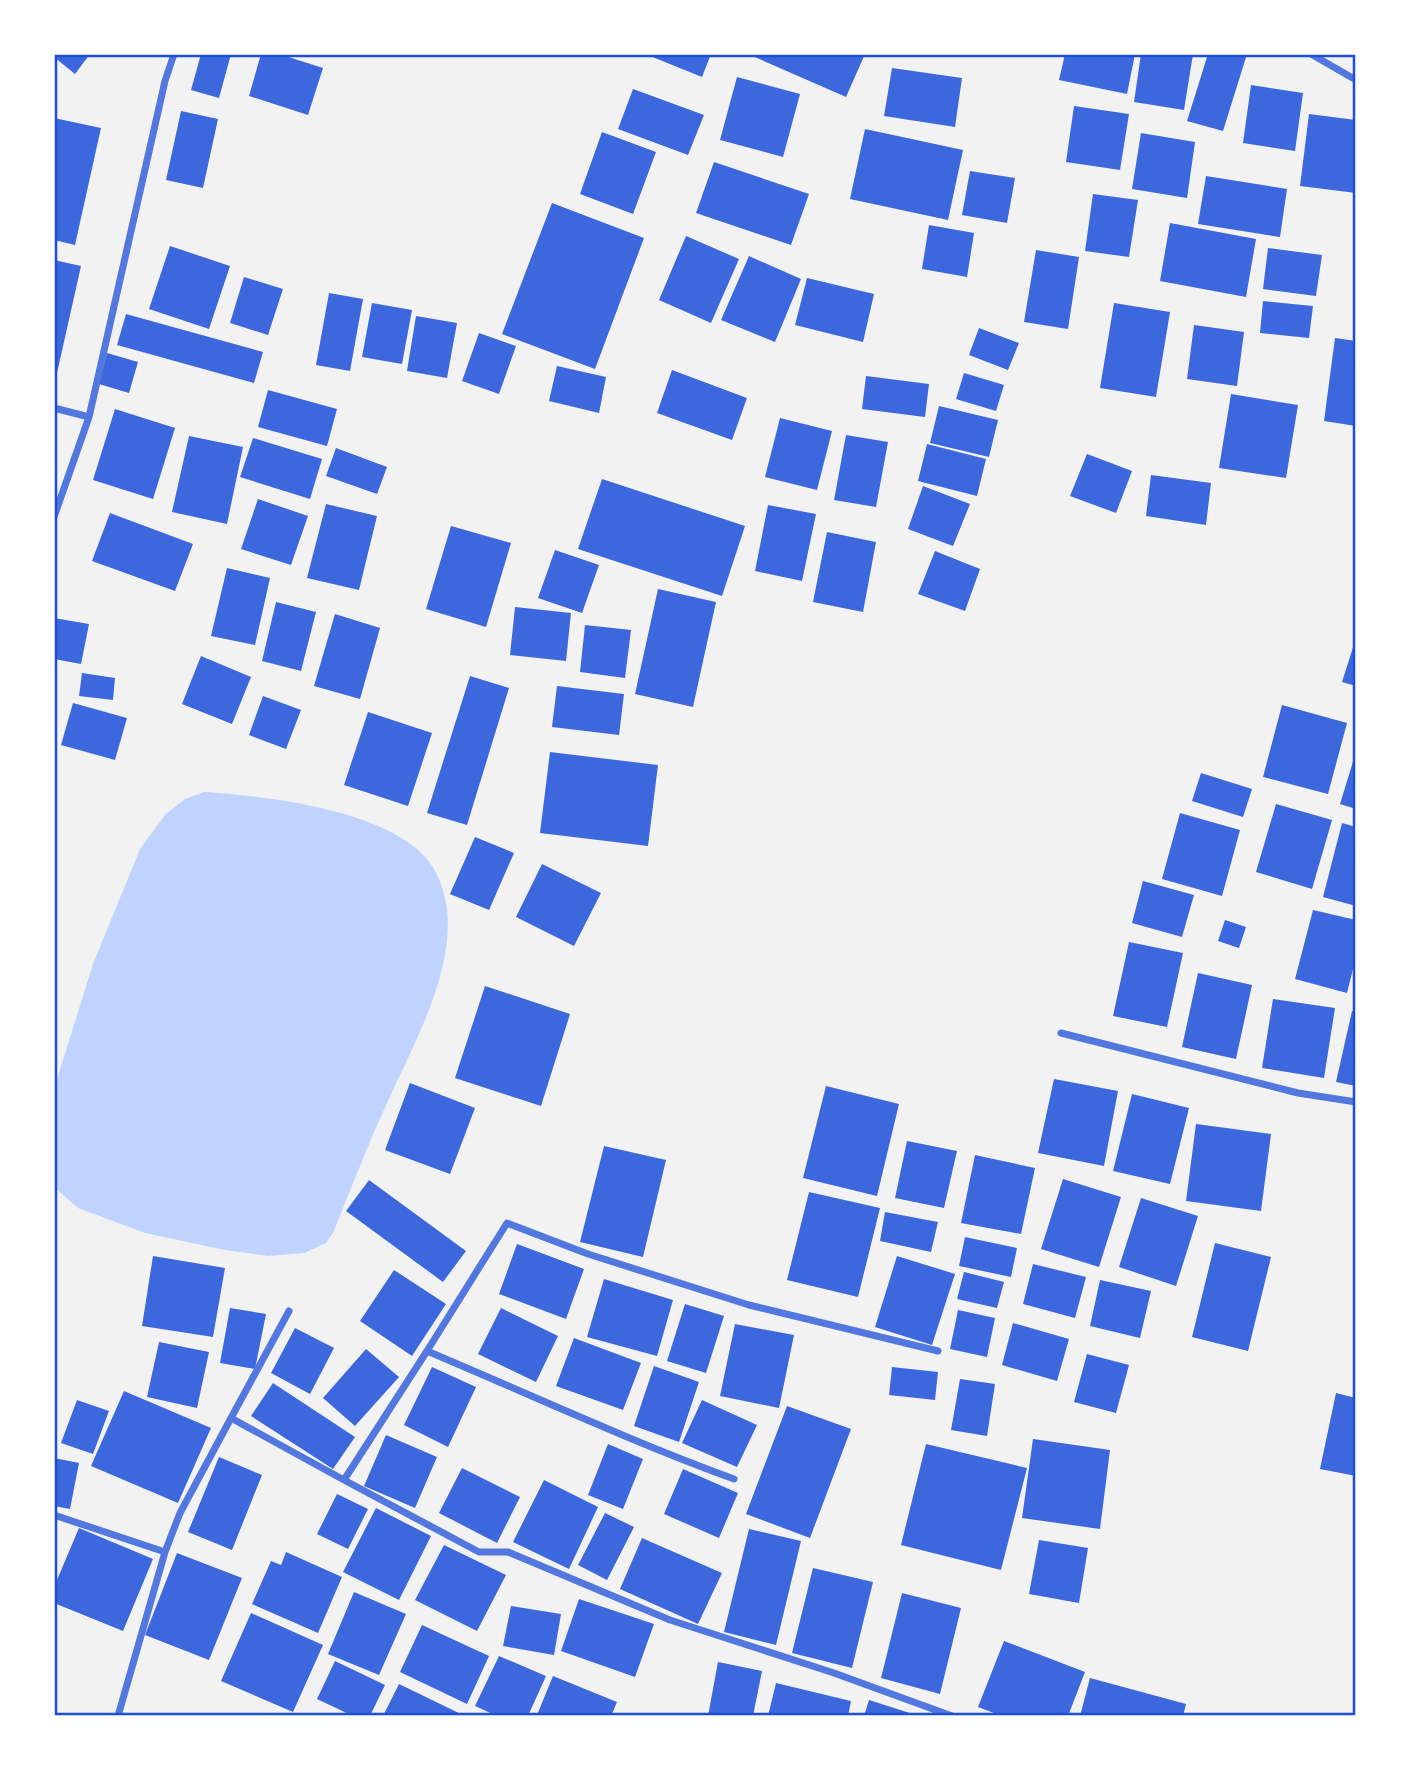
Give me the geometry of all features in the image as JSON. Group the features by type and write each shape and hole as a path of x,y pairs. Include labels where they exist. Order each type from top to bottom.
{"street":[{"path":"54,517 89,417 165,81 174,54"},
{"path":"1311,54 1356,80"},
{"path":"54,408 89,417"},
{"path":"1061,1033 1298,1093 1356,1102"},
{"path":"344,1480 507,1223 588,1254 749,1305 938,1352"},
{"path":"118,1716 165,1552 180,1513 289,1311"},
{"path":"427,1351 662,1452 734,1479"},
{"path":"230,1418 479,1552 508,1552 670,1620 952,1716"},
{"path":"54,1515 165,1552"}],"water":[{"path":"204,792 261,798 330,810 393,833 417,849 434,869 445,897 448,926 445,956 426,1018 333,1233 326,1243 304,1253 268,1256 145,1233 78,1208 54,1187 54,1089 93,964 140,849 166,814 185,799"}],"building":[{"path":"54,54 90,54 75,74 54,57"},
{"path":"201,54 231,54 219,98 191,90"},
{"path":"261,54 279,54 323,68 308,115 249,96"},
{"path":"645,54 711,54 702,77"},
{"path":"748,54 865,54 846,97"},
{"path":"1065,54 1135,54 1127,94 1059,80"},
{"path":"1141,54 1193,54 1184,110 1134,102"},
{"path":"1208,54 1247,54 1223,131 1187,121"},
{"path":"892,68 962,78 955,127 884,116"},
{"path":"737,77 800,94 783,157 720,140"},
{"path":"1251,85 1303,93 1295,151 1243,143"},
{"path":"633,89 704,115 688,155 618,129"},
{"path":"1074,106 1129,114 1120,170 1066,162"},
{"path":"181,111 218,119 203,188 166,180"},
{"path":"1309,114 1356,120 1356,193 1300,186"},
{"path":"54,118 101,128 75,245 54,240"},
{"path":"865,129 963,150 948,220 850,199"},
{"path":"602,132 656,152 633,214 580,194"},
{"path":"1141,133 1195,142 1187,198 1132,189"},
{"path":"714,162 809,194 791,245 696,213"},
{"path":"970,171 1015,178 1007,223 962,215"},
{"path":"1206,176 1287,189 1280,237 1198,224"},
{"path":"1093,194 1138,200 1129,257 1085,251"},
{"path":"552,203 644,238 595,369 502,334"},
{"path":"1170,223 1256,239 1246,297 1160,281"},
{"path":"929,225 974,233 967,277 922,269"},
{"path":"686,236 739,259 711,323 659,300"},
{"path":"170,246 230,266 209,329 149,309"},
{"path":"1268,248 1322,255 1316,296 1263,289"},
{"path":"1036,250 1079,257 1068,329 1024,322"},
{"path":"749,256 801,279 775,342 721,320"},
{"path":"54,260 81,266 55,382 54,382"},
{"path":"244,277 283,289 268,335 230,323"},
{"path":"807,278 874,294 863,342 795,325"},
{"path":"329,293 363,299 350,371 316,365"},
{"path":"1263,301 1313,306 1309,338 1260,333"},
{"path":"372,303 412,310 402,364 362,357"},
{"path":"1114,303 1170,312 1156,397 1100,388"},
{"path":"126,314 263,352 254,383 117,345"},
{"path":"416,316 457,323 447,378 407,371"},
{"path":"1194,325 1244,332 1237,386 1187,379"},
{"path":"979,328 1019,343 1008,370 969,355"},
{"path":"479,333 516,346 499,394 462,381"},
{"path":"1335,338 1356,341 1356,426 1324,421"},
{"path":"107,353 138,362 129,393 99,384"},
{"path":"557,366 606,377 599,413 549,401"},
{"path":"672,370 747,398 732,440 657,413"},
{"path":"964,373 1004,385 996,411 956,399"},
{"path":"866,376 929,384 925,417 862,409"},
{"path":"268,390 337,409 327,446 258,427"},
{"path":"1231,394 1298,405 1286,478 1219,468"},
{"path":"939,406 998,420 989,457 930,443"},
{"path":"115,409 175,428 153,499 93,480"},
{"path":"780,418 832,431 817,490 765,477"},
{"path":"846,435 888,442 876,507 834,500"},
{"path":"189,436 243,447 227,524 172,512"},
{"path":"253,438 322,459 310,499 240,477"},
{"path":"927,444 986,459 977,496 918,481"},
{"path":"336,448 387,467 377,494 326,476"},
{"path":"1087,454 1132,471 1116,513 1070,496"},
{"path":"1151,475 1211,483 1206,525 1146,516"},
{"path":"602,479 745,526 722,596 578,549"},
{"path":"923,486 970,504 953,546 908,529"},
{"path":"258,499 308,516 291,565 241,549"},
{"path":"326,504 377,516 359,590 307,578"},
{"path":"768,505 816,514 802,581 755,571"},
{"path":"110,513 193,544 175,591 92,561"},
{"path":"451,526 511,543 486,627 426,609"},
{"path":"827,532 876,542 863,612 813,602"},
{"path":"555,550 599,565 582,613 538,598"},
{"path":"935,551 980,569 965,611 918,594"},
{"path":"227,568 270,578 255,645 211,636"},
{"path":"658,589 716,602 693,707 635,694"},
{"path":"276,602 316,612 301,671 262,661"},
{"path":"515,607 571,613 566,661 510,655"},
{"path":"335,614 380,628 360,699 314,686"},
{"path":"54,618 89,624 81,664 54,659"},
{"path":"585,625 631,630 625,678 580,672"},
{"path":"1356,638 1356,686 1342,682"},
{"path":"201,656 251,677 232,724 182,704"},
{"path":"82,673 115,678 113,700 79,696"},
{"path":"470,676 509,688 467,825 427,813"},
{"path":"557,686 624,694 619,735 552,727"},
{"path":"263,696 301,710 286,749 249,735"},
{"path":"73,703 127,718 115,760 61,745"},
{"path":"1282,705 1347,723 1328,794 1263,777"},
{"path":"368,712 432,733 408,806 344,785"},
{"path":"550,752 658,765 648,846 540,833"},
{"path":"1356,755 1356,809 1340,804"},
{"path":"1201,773 1252,789 1243,817 1192,801"},
{"path":"1276,804 1332,820 1312,889 1256,872"},
{"path":"1180,813 1240,830 1222,896 1162,879"},
{"path":"1342,823 1356,827 1356,906 1323,897"},
{"path":"475,837 514,853 489,910 450,894"},
{"path":"542,864 601,893 574,946 516,917"},
{"path":"1143,881 1194,895 1182,937 1132,923"},
{"path":"1313,910 1356,920 1356,957 1347,993 1295,979"},
{"path":"1225,920 1246,927 1239,948 1218,941"},
{"path":"1129,942 1183,953 1167,1027 1113,1016"},
{"path":"1198,973 1252,985 1236,1059 1182,1047"},
{"path":"485,986 570,1014 541,1106 455,1078"},
{"path":"1273,999 1335,1008 1324,1078 1262,1068"},
{"path":"1352,1011 1356,1011 1356,1086 1336,1082"},
{"path":"1054,1079 1118,1091 1104,1166 1038,1153"},
{"path":"410,1083 475,1108 450,1174 385,1150"},
{"path":"826,1086 899,1104 877,1196 803,1178"},
{"path":"1132,1094 1189,1108 1170,1184 1113,1171"},
{"path":"1196,1124 1271,1134 1261,1211 1186,1201"},
{"path":"907,1141 957,1151 944,1208 895,1198"},
{"path":"604,1146 666,1160 643,1257 580,1242"},
{"path":"975,1155 1035,1168 1021,1234 961,1223"},
{"path":"1063,1179 1121,1197 1099,1267 1041,1249"},
{"path":"369,1180 466,1251 443,1282 346,1211"},
{"path":"809,1192 880,1208 858,1297 787,1280"},
{"path":"1141,1198 1198,1216 1176,1286 1119,1267"},
{"path":"885,1212 938,1222 931,1252 880,1241"},
{"path":"965,1237 1017,1248 1011,1277 959,1266"},
{"path":"1215,1243 1271,1257 1248,1351 1192,1337"},
{"path":"517,1244 584,1269 566,1319 499,1294"},
{"path":"153,1256 225,1268 213,1337 142,1326"},
{"path":"897,1256 955,1274 932,1345 875,1327"},
{"path":"1033,1264 1086,1277 1075,1318 1023,1304"},
{"path":"394,1270 446,1304 412,1356 360,1321"},
{"path":"964,1272 1004,1282 997,1308 957,1299"},
{"path":"604,1279 673,1300 657,1356 587,1337"},
{"path":"1100,1280 1151,1291 1140,1338 1090,1326"},
{"path":"685,1304 724,1316 706,1373 667,1361"},
{"path":"230,1308 266,1314 255,1369 220,1363"},
{"path":"501,1308 558,1336 536,1382 478,1354"},
{"path":"958,1310 995,1318 987,1357 950,1349"},
{"path":"1013,1323 1069,1339 1057,1381 1002,1365"},
{"path":"735,1324 794,1335 779,1408 720,1396"},
{"path":"295,1328 334,1348 310,1394 271,1373"},
{"path":"574,1338 641,1363 623,1410 556,1386"},
{"path":"159,1342 209,1352 197,1408 147,1397"},
{"path":"366,1349 399,1377 355,1426 323,1398"},
{"path":"1087,1354 1129,1365 1116,1413 1074,1402"},
{"path":"654,1366 699,1382 679,1442 634,1426"},
{"path":"432,1367 476,1387 448,1447 404,1425"},
{"path":"892,1367 938,1372 935,1400 889,1395"},
{"path":"960,1379 995,1384 987,1436 951,1430"},
{"path":"273,1383 355,1437 333,1469 251,1416"},
{"path":"124,1391 211,1428 178,1503 91,1466"},
{"path":"1336,1393 1356,1398 1356,1476 1320,1469"},
{"path":"77,1400 109,1411 93,1454 61,1443"},
{"path":"702,1400 757,1425 737,1467 682,1443"},
{"path":"787,1406 851,1429 810,1538 746,1514"},
{"path":"386,1435 437,1457 415,1508 364,1486"},
{"path":"1033,1439 1110,1450 1100,1529 1022,1518"},
{"path":"608,1444 643,1459 623,1509 588,1495"},
{"path":"926,1444 1027,1468 1001,1570 901,1545"},
{"path":"219,1457 262,1475 232,1550 188,1532"},
{"path":"54,1458 79,1463 70,1509 54,1506"},
{"path":"462,1468 520,1497 497,1543 439,1513"},
{"path":"683,1469 738,1493 719,1538 664,1514"},
{"path":"544,1480 598,1507 569,1569 513,1542"},
{"path":"337,1494 368,1509 348,1549 317,1534"},
{"path":"376,1508 431,1536 399,1600 343,1572"},
{"path":"605,1513 634,1527 607,1580 578,1565"},
{"path":"79,1528 153,1559 123,1631 54,1603 54,1587"},
{"path":"749,1529 801,1541 776,1645 724,1632"},
{"path":"642,1538 722,1573 698,1624 620,1589"},
{"path":"1039,1540 1088,1548 1079,1603 1029,1594"},
{"path":"444,1545 506,1575 477,1631 415,1600"},
{"path":"286,1552 342,1577 318,1633 252,1604 271,1561 281,1565"},
{"path":"177,1553 242,1578 209,1660 145,1635"},
{"path":"813,1568 873,1582 852,1668 792,1653"},
{"path":"354,1592 406,1614 379,1675 328,1654"},
{"path":"902,1593 961,1608 940,1694 881,1678"},
{"path":"579,1599 654,1624 635,1677 561,1651"},
{"path":"511,1606 561,1614 554,1655 503,1646"},
{"path":"251,1613 323,1645 293,1712 221,1681"},
{"path":"422,1625 489,1656 467,1704 400,1672"},
{"path":"1004,1641 1085,1672 1068,1716 1002,1716 978,1707"},
{"path":"499,1656 546,1676 528,1716 497,1716 475,1706"},
{"path":"335,1661 385,1685 370,1716 353,1716 317,1699"},
{"path":"718,1662 762,1671 753,1716 708,1716"},
{"path":"553,1676 617,1702 611,1716 537,1715"},
{"path":"1090,1678 1186,1704 1183,1716 1080,1716"},
{"path":"776,1683 851,1701 848,1716 768,1716"},
{"path":"399,1684 465,1716 383,1716"},
{"path":"869,1700 916,1715 916,1716 864,1716"}]}
